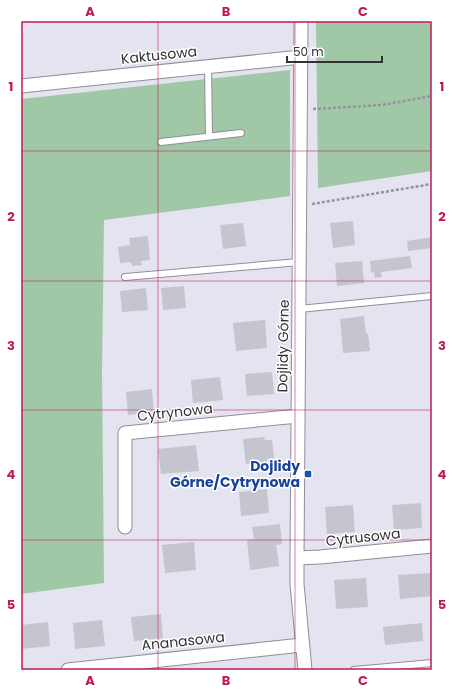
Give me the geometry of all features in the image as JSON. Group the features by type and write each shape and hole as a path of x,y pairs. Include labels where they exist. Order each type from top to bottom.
{"street":[{"name":"Dojlidy Górne","path":"301,21 297,584 305,670"},
{"name":"Kaktusowa","path":"21,86 301,57"},
{"name":"Cytrynowa","path":"125,527 125,433 298,416"},
{"name":"Cytrusowa","path":"297,558 432,546"},
{"name":"Ananasowa","path":"68,670 302,645"}],"lane":[{"path":"208,66 209,136"},
{"path":"161,142 241,133"},
{"path":"125,277 299,262"},
{"path":"299,309 432,296"},
{"path":"354,670 432,663"}],"path":[{"path":"300,110 382,105 432,96"},
{"path":"300,206 432,184"}],"green space":[{"path":"316,21 432,21 432,171 318,188"},
{"path":"290,70 290,196 104,220 102,372 104,583 21,594 21,99"}],"building":[{"path":"353,221 355,245 333,248 330,223"},
{"path":"243,223 246,246 223,249 220,225"},
{"path":"148,236 150,260 141,261 142,265 132,266 131,262 120,263 118,247 130,245 129,238"},
{"path":"432,237 432,248 408,251 407,241"},
{"path":"410,256 412,268 381,272 382,277 375,278 374,272 371,273 370,261"},
{"path":"362,261 364,283 337,286 335,263"},
{"path":"184,286 186,308 163,310 161,288"},
{"path":"146,288 148,310 122,312 120,291"},
{"path":"364,316 370,351 343,353 340,319"},
{"path":"265,320 267,348 236,351 233,323"},
{"path":"272,372 274,394 247,396 245,374"},
{"path":"220,377 223,400 193,403 191,380"},
{"path":"152,389 154,412 128,415 126,392"},
{"path":"264,437 265,440 272,440 274,458 267,459 267,462 246,464 243,439"},
{"path":"196,445 199,471 161,474 158,449"},
{"path":"267,489 269,513 241,516 239,492"},
{"path":"421,503 422,528 394,530 392,505"},
{"path":"353,505 355,532 327,534 325,507"},
{"path":"280,524 282,544 276,545 279,566 250,570 247,540 254,539 252,527"},
{"path":"194,542 196,570 165,573 162,545"},
{"path":"432,573 432,596 400,599 398,575"},
{"path":"366,578 368,607 336,609 334,580"},
{"path":"161,614 163,638 134,641 131,617"},
{"path":"102,620 105,646 75,649 73,623"},
{"path":"48,622 50,646 21,649 21,625"},
{"path":"422,623 423,641 385,645 383,627"}],"place":[{"name":"Dojlidy Górne/Cytrynowa","path":"308,474"}]}
